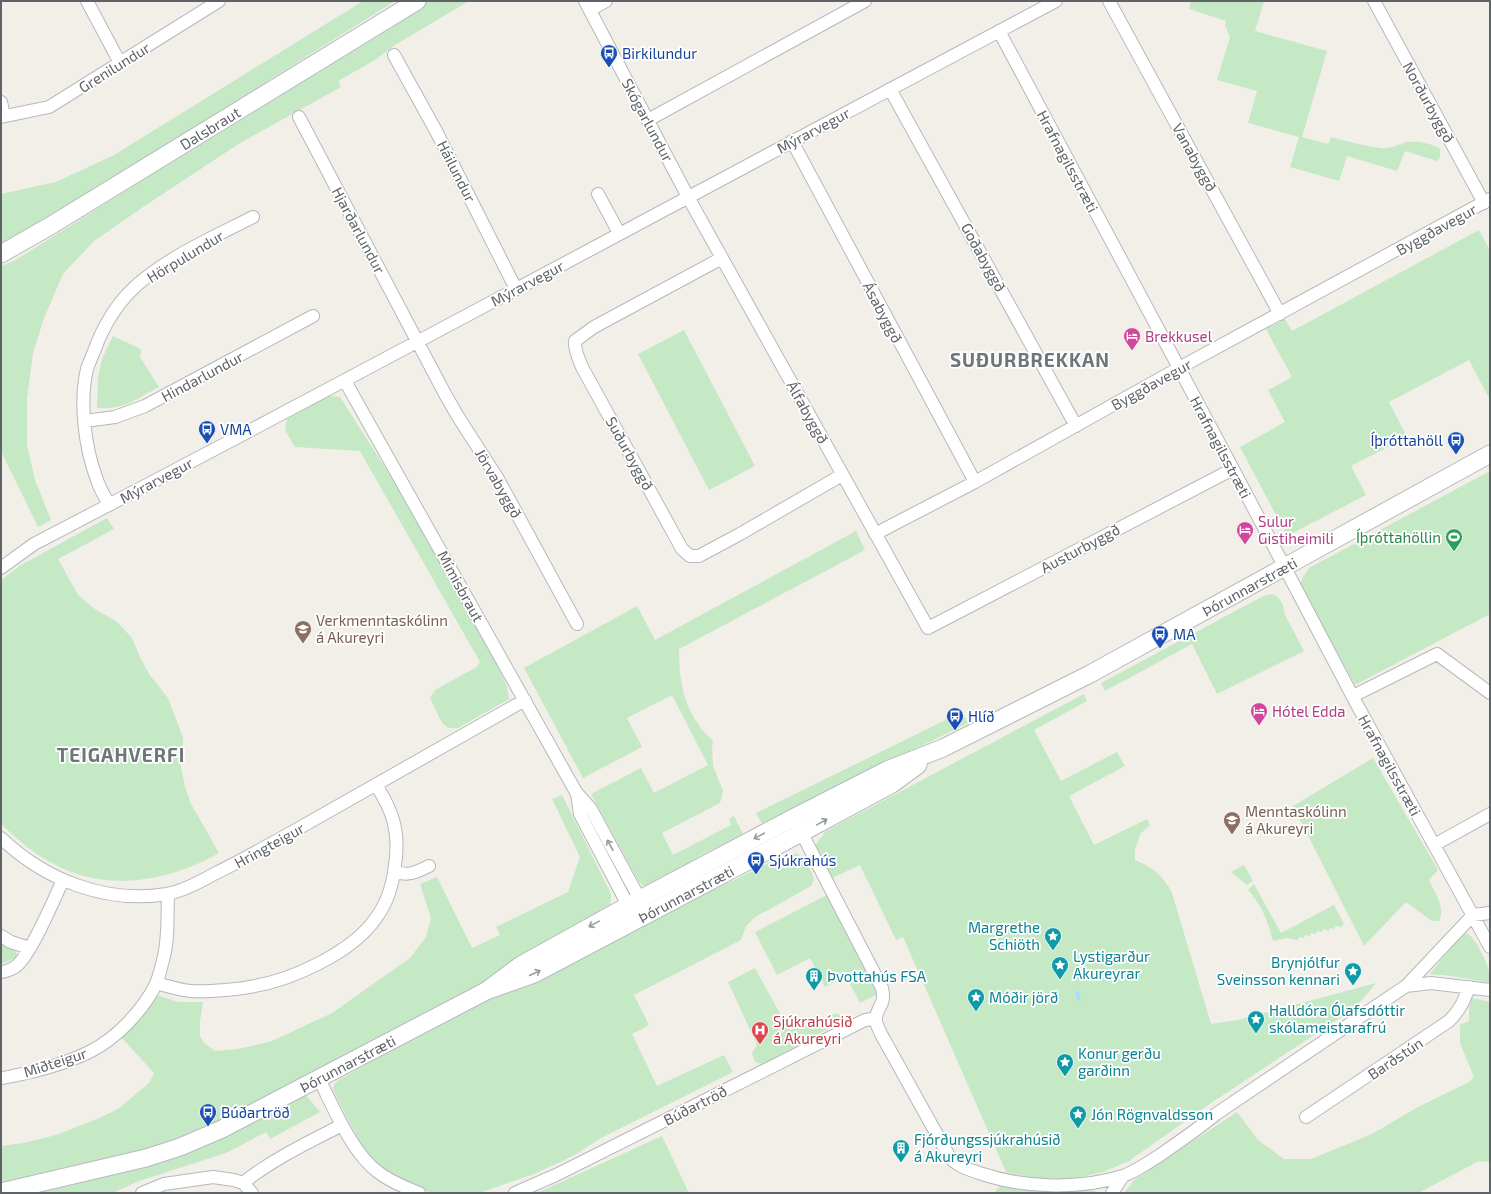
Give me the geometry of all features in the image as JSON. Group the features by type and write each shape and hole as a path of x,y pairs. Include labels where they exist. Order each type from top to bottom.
{"street":[{"path":"87,1 120,63"},
{"name":"Grenilundur","path":"2,117 49,107 219,1"},
{"name":"Dalsbraut","path":"1,254 50,226 418,1"},
{"path":"588,5 606,1"},
{"path":"648,120 865,1"},
{"name":"Mýrarvegur","path":"1,568 34,544 345,382 792,141 1056,1"},
{"name":"Vanabyggð","path":"1109,1 1280,314"},
{"name":"Norðurbyggð","path":"1374,1 1487,201"},
{"name":"Skógarlundur","path":"588,5 688,197"},
{"name":"Hrafnagilsstræti","path":"999,31 1233,469 1284,568 1490,946"},
{"name":"Háilundur","path":"394,55 436,131 516,289"},
{"name":"Goðabyggð","path":"890,89 1076,426"},
{"path":"1,102 2,117"},
{"name":"Hjarðarlundur","path":"300,117 418,342"},
{"name":"Ásabyggð","path":"792,141 975,482"},
{"path":"598,194 619,234"},
{"name":"Álfabyggð","path":"688,197 928,628"},
{"name":"Byggðavegur","path":"875,534 975,482 1179,368 1487,201"},
{"name":"Hörpulundur","path":"109,505 92,465 88,448 85,421 85,387 87,369 102,333 112,315 137,284 172,260 253,216"},
{"name":"Suðurbyggð","path":"722,258 594,327 575,341 574,345 582,367 682,549 690,556 699,556 842,475"},
{"name":"Hindarlundur","path":"85,421 116,417 145,406 313,316"},
{"name":"Jörvabyggð","path":"418,342 457,415 498,478 577,624"},
{"name":"Mímisbraut","path":"345,382 576,792 580,814 642,917"},
{"name":"Þórunnarstræti","path":"486,991 521,964 634,902 887,770 943,748 1090,674 1490,454"},
{"name":"Austurbyggð","path":"928,628 1233,469"},
{"path":"1353,696 1437,654 1490,693"},
{"name":"Hringteigur","path":"1,838 17,854 42,870 63,880 102,893 126,896 168,894 198,883 247,858 525,700"},
{"name":"Þórunnarstræti","path":"1,1192 146,1158 180,1147 251,1115 486,991 534,974 801,833 892,784 943,748"},
{"path":"156,983 192,991 217,991 249,987 280,980 323,961 345,949 361,935 376,918 386,901 394,871 396,839 393,819 387,802 376,784"},
{"path":"1434,845 1490,814"},
{"path":"793,818 882,988 883,1000 881,1007 876,1014 875,1020 881,1034 950,1158 962,1167 1000,1180 1021,1183 1051,1185 1091,1183 1123,1176 1141,1167 1192,1134 1216,1114 1406,986 1473,915 1490,913"},
{"path":"394,871 400,874 408,874 417,872 429,866"},
{"path":"1,972 16,967 22,960 30,948 63,880"},
{"name":"Miðteigur","path":"1,1078 54,1066 91,1051 109,1040 124,1026 139,1009 156,983 167,942 168,894"},
{"path":"1,936 11,942 30,948"},
{"path":"1406,986 1431,984 1469,986 1490,990"},
{"name":"Barðstún","path":"1306,1117 1449,1021 1458,1012 1469,986"},
{"name":"Búðartröð","path":"515,1193 556,1175 865,1020 875,1020"},
{"path":"319,1079 342,1125 362,1155 378,1172 402,1186 417,1192"},
{"path":"243,1183 272,1164 342,1125"},
{"path":"1112,1193 1123,1176"},
{"path":"142,1193 164,1184 206,1177 234,1180 243,1183 252,1193"}],"green space":[{"path":"363,1 395,1 37,226 1,245 1,194 56,182 114,155"},
{"path":"426,1 469,1 395,45 375,60 338,81 341,87 240,143 143,207 94,241 63,274 44,318 33,353 27,399 27,445 35,480 51,520 38,527 1,451 1,266 14,261"},
{"path":"1191,1 1264,1 1255,31 1327,51 1302,137 1328,144 1331,137 1361,145 1380,148 1391,147 1407,142 1420,142 1440,149 1440,158 1437,161 1405,151 1397,171 1347,156 1339,181 1290,167 1299,137 1248,123 1257,91 1217,80 1230,37 1225,25 1226,21 1189,9"},
{"path":"1479,230 1490,251 1490,400 1469,360 1389,402 1407,437 1351,466 1366,495 1287,536 1240,447 1285,422 1268,390 1292,377 1266,329 1285,319 1292,331"},
{"path":"684,330 755,466 709,490 638,354"},
{"path":"113,336 141,349 140,357 159,387 130,403 115,407 97,408 98,378 102,359"},
{"path":"327,396 340,397 400,491 465,602 499,667 507,687 509,699 458,728 448,728 442,723 430,698 435,690 477,667 480,662 360,451 295,447 285,430 287,419"},
{"path":"1490,471 1490,614 1355,685 1300,585 1303,577 1309,568"},
{"path":"107,518 114,529 58,559 78,595 96,610 116,621 132,638 149,674 168,698 183,738 183,749 179,758 185,787 191,804 219,853 179,871 158,877 136,880 115,881 93,878 72,872 38,855 1,824 1,580 21,565"},
{"path":"856,531 865,550 679,649 682,688 690,710 696,721 713,741 713,766 723,791 720,803 662,833 673,855 731,825 729,819 734,816 743,834 703,854 687,864 678,874 648,890 639,882 591,794 641,768 654,793 708,765 672,695 627,718 642,747 583,778 524,668 637,606 655,640"},
{"path":"1273,594 1282,602 1284,613 1304,651 1217,694 1192,644 1105,691 1101,683 1254,601 1266,595"},
{"name":"Lystigarður Akureyrar","path":"1084,694 1087,701 1034,730 1061,781 1117,752 1125,766 1069,796 1094,845 1147,819 1150,825 1140,834 1135,850 1135,860 1157,873 1172,893 1211,1024 1238,1020 1376,983 1355,1008 1211,1103 1129,1161 1103,1172 1076,1178 1034,1178 1006,1172 903,937 896,940 860,865 830,879 814,847 826,831"},
{"path":"962,712 968,723 762,824 756,813"},
{"path":"1373,758 1438,870 1429,880 1439,900 1441,916 1439,921 1432,921 1406,902 1364,946 1293,806"},
{"path":"562,795 611,894 610,907 597,918 477,986 220,1125 126,1158 1,1182 1,1146 23,1143 56,1135 97,1119 118,1109 149,1083 154,1073 121,1037 139,1017 154,994 178,1002 203,1002 200,1021 200,1036 204,1043 215,1051 238,1049 272,1041 332,1013 410,958 426,937 431,918 420,884 437,877 472,948 500,935 496,927 568,892 580,857 552,799"},
{"path":"795,853 805,861 809,867 814,879 811,886 755,917 746,926 741,940 634,995 649,1025 632,1034 657,1086 724,1055 733,1072 601,1138 573,1156 534,1174 482,1192 433,1193 415,1187 385,1171 364,1151 333,1090 337,1081 472,1005 726,879 728,883 777,859"},
{"path":"1244,865 1253,881 1247,885 1231,872"},
{"path":"1254,884 1281,933 1334,905 1344,924 1341,927 1335,926 1335,929 1329,928 1329,931 1323,929 1322,932 1317,931 1316,934 1310,933 1310,936 1305,935 1304,938 1299,937 1298,940 1287,938 1273,941 1264,914 1248,890"},
{"path":"827,895 878,994 860,1003 846,976 825,987 810,958 777,975 755,932"},
{"path":"1467,933 1474,940 1486,961 1490,974 1490,983 1452,976 1430,974 1458,939"},
{"path":"1,941 14,949 18,957 1,964"},
{"path":"755,968 789,1030 833,1014 841,1016 841,1022 763,1064 755,1062 752,1053 757,1045 728,982"},
{"path":"1472,998 1490,1002 1490,1162 1479,1161 1418,1193 1124,1193 1134,1180 1237,1112 1258,1140 1284,1159 1311,1159 1372,1134 1418,1107 1469,1082 1474,1077 1460,1043 1460,1025 1469,1021 1469,1007"},
{"path":"306,1095 320,1112 270,1139 266,1132 226,1153 136,1182 113,1193 33,1193 123,1171 189,1150 235,1132"},
{"path":"662,1136 689,1193 537,1193"},
{"path":"1000,1186 1026,1190 1060,1192 1092,1190 1099,1193 994,1193"}],"waterway":[{"path":"1077,993 1079,999"}],"place":[{"name":"Birkilundur","path":"609,68"},
{"name":"Brekkusel","path":"1132,351"},
{"name":"VMA","path":"207,444"},
{"name":"Íþróttahöll","path":"1456,455"},
{"name":"Sulur Gistiheimili","path":"1245,545"},
{"name":"Íþróttahöllin","path":"1454,552"},
{"name":"Verkmenntaskólinn á Akureyri","path":"303,644"},
{"name":"MA","path":"1160,649"},
{"name":"Hótel Edda","path":"1259,726"},
{"name":"Hlíð","path":"955,731"},
{"name":"Menntaskólinn á Akureyri","path":"1232,835"},
{"name":"Sjúkrahús","path":"756,875"},
{"name":"Margrethe Schiöth","path":"1053,951"},
{"name":"Lystigarður Akureyrar","path":"1060,980"},
{"name":"Brynjólfur Sveinsson kennari","path":"1353,986"},
{"name":"Þvottahús FSA","path":"814,991"},
{"name":"Móðir jörð","path":"976,1012"},
{"name":"Halldóra Ólafsdóttir skólameistarafrú","path":"1256,1034"},
{"name":"Sjúkrahúsið á Akureyri","path":"760,1045"},
{"name":"Konur gerðu garðinn","path":"1065,1077"},
{"name":"Búðartröð","path":"208,1127"},
{"name":"Jón Rögnvaldsson","path":"1078,1129"},
{"name":"Fjórðungssjúkrahúsið á Akureyri","path":"901,1163"}],"district":[{"name":"SUÐURBREKKAN","path":"1030,359"},
{"name":"TEIGAHVERFI","path":"121,754"}]}
